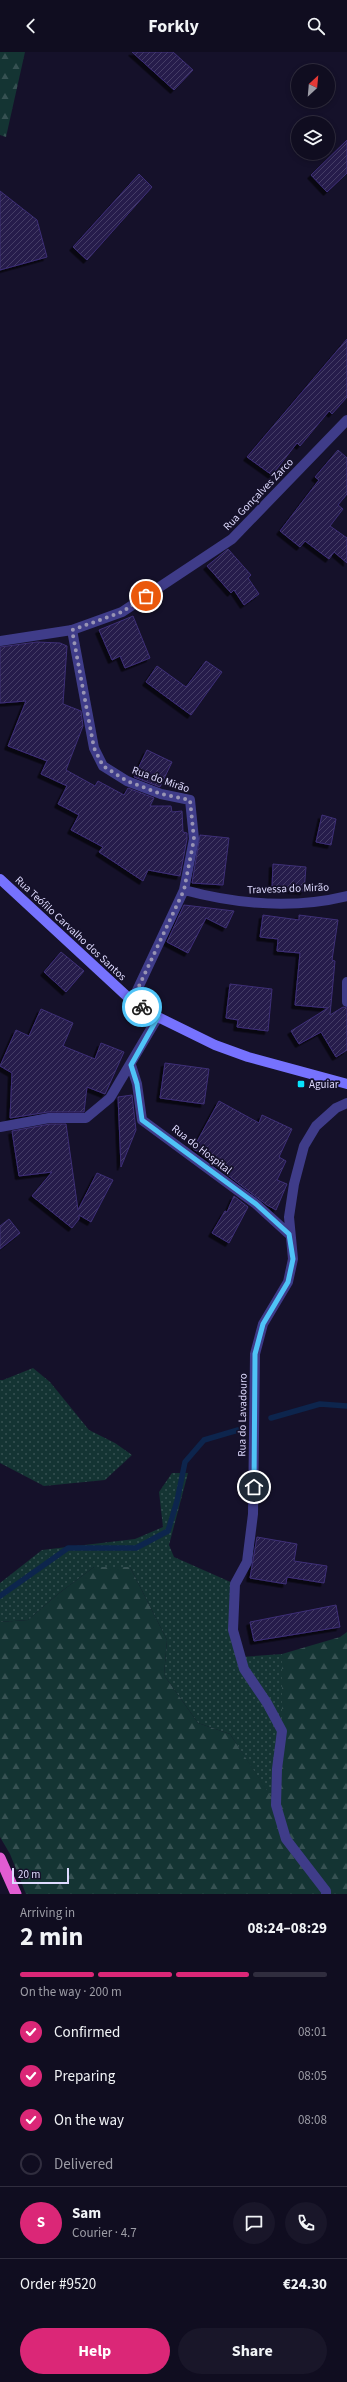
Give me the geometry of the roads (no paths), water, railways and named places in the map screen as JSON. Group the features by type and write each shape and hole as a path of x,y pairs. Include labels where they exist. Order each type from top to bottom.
{"highway":[{"path":"0,1858 16,1894"}],"main road":[{"name":"Rua Teófilo Carvalho dos Santos","path":"0,879 132,1001 158,1017 215,1045 248,1057 347,1084"}],"street":[{"name":"Rua Gonçalves Zarco","path":"0,641 72,630 122,612 232,539 347,420"},
{"name":"Rua do Mirão","path":"72,630 94,748 103,766 127,781 161,794 190,800 194,839 184,890 132,1001"},
{"name":"Travessa do Mirão","path":"184,890 215,898 251,903 332,899 347,896"},
{"path":"347,982 347,1002"},
{"path":"0,1127 49,1118 86,1118 110,1098 131,1065 158,1017"},
{"name":"Rua do Hospital","path":"131,1065 137,1084 142,1120 256,1204 289,1234"},
{"name":"Rua do Lavadouro","path":"326,1894 326,1890 286,1839 276,1805 277,1769 282,1731 267,1703 244,1669 233,1630 235,1584 247,1562 253,1514 255,1354 263,1324 288,1282 293,1259 289,1234 294,1184 304,1146 316,1126 336,1108 347,1103"}],"waterway":[{"path":"271,1418 320,1404 347,1406"},
{"path":"0,1596 68,1548 136,1548 168,1531 177,1501 185,1462 204,1440 238,1430"}],"place":[{"name":"Aguiar","path":"301,1084"}]}
